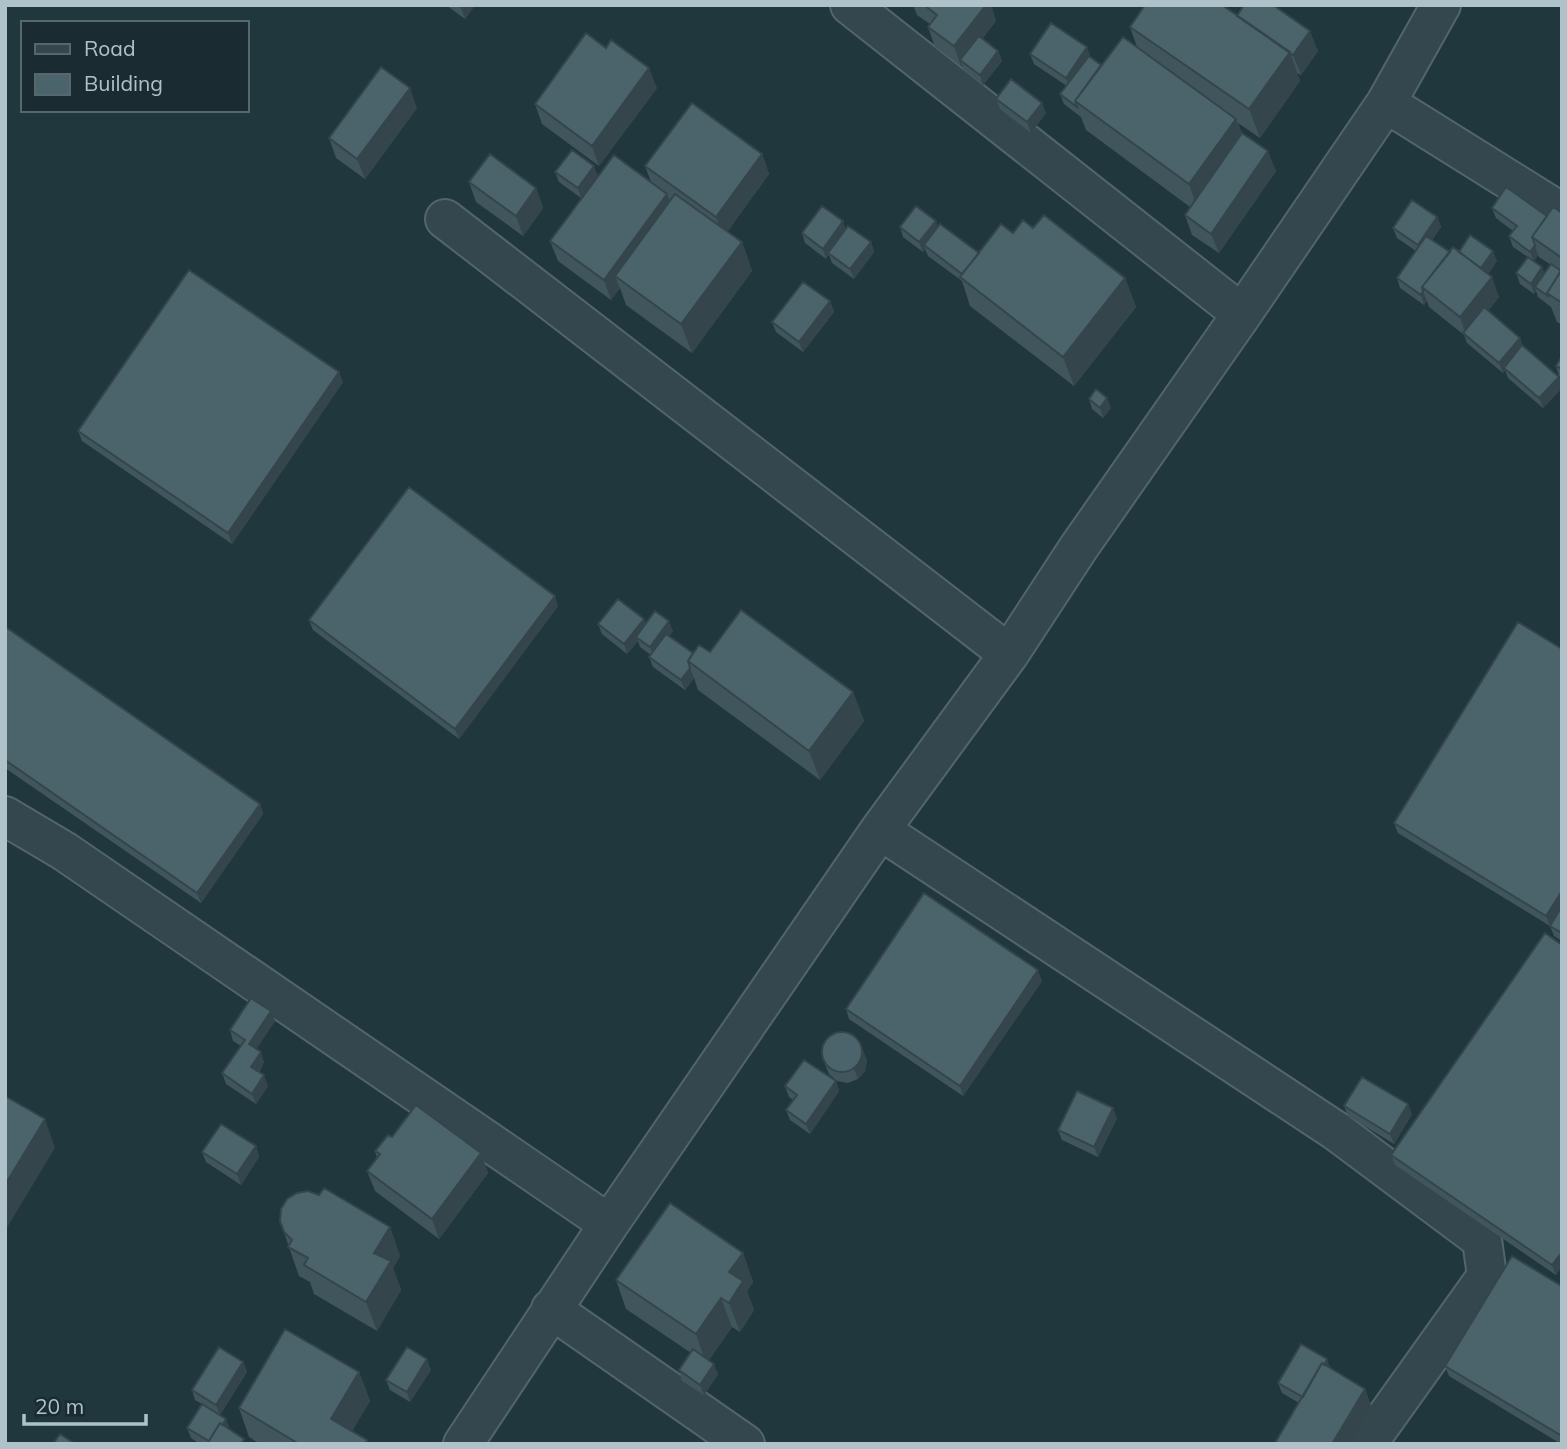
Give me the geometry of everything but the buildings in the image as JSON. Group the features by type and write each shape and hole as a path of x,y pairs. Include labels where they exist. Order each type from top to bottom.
{"street":[{"path":"850,5 1242,314"},
{"path":"463,1444 551,1309 880,830 1009,653 1079,547 1386,103 1441,5"},
{"path":"1386,103 1562,213"},
{"path":"445,219 1009,653"},
{"path":"5,816 64,851 609,1224"},
{"path":"880,830 1336,1131 1482,1240 1487,1276 1367,1444"},
{"path":"551,1309 745,1444"}]}
